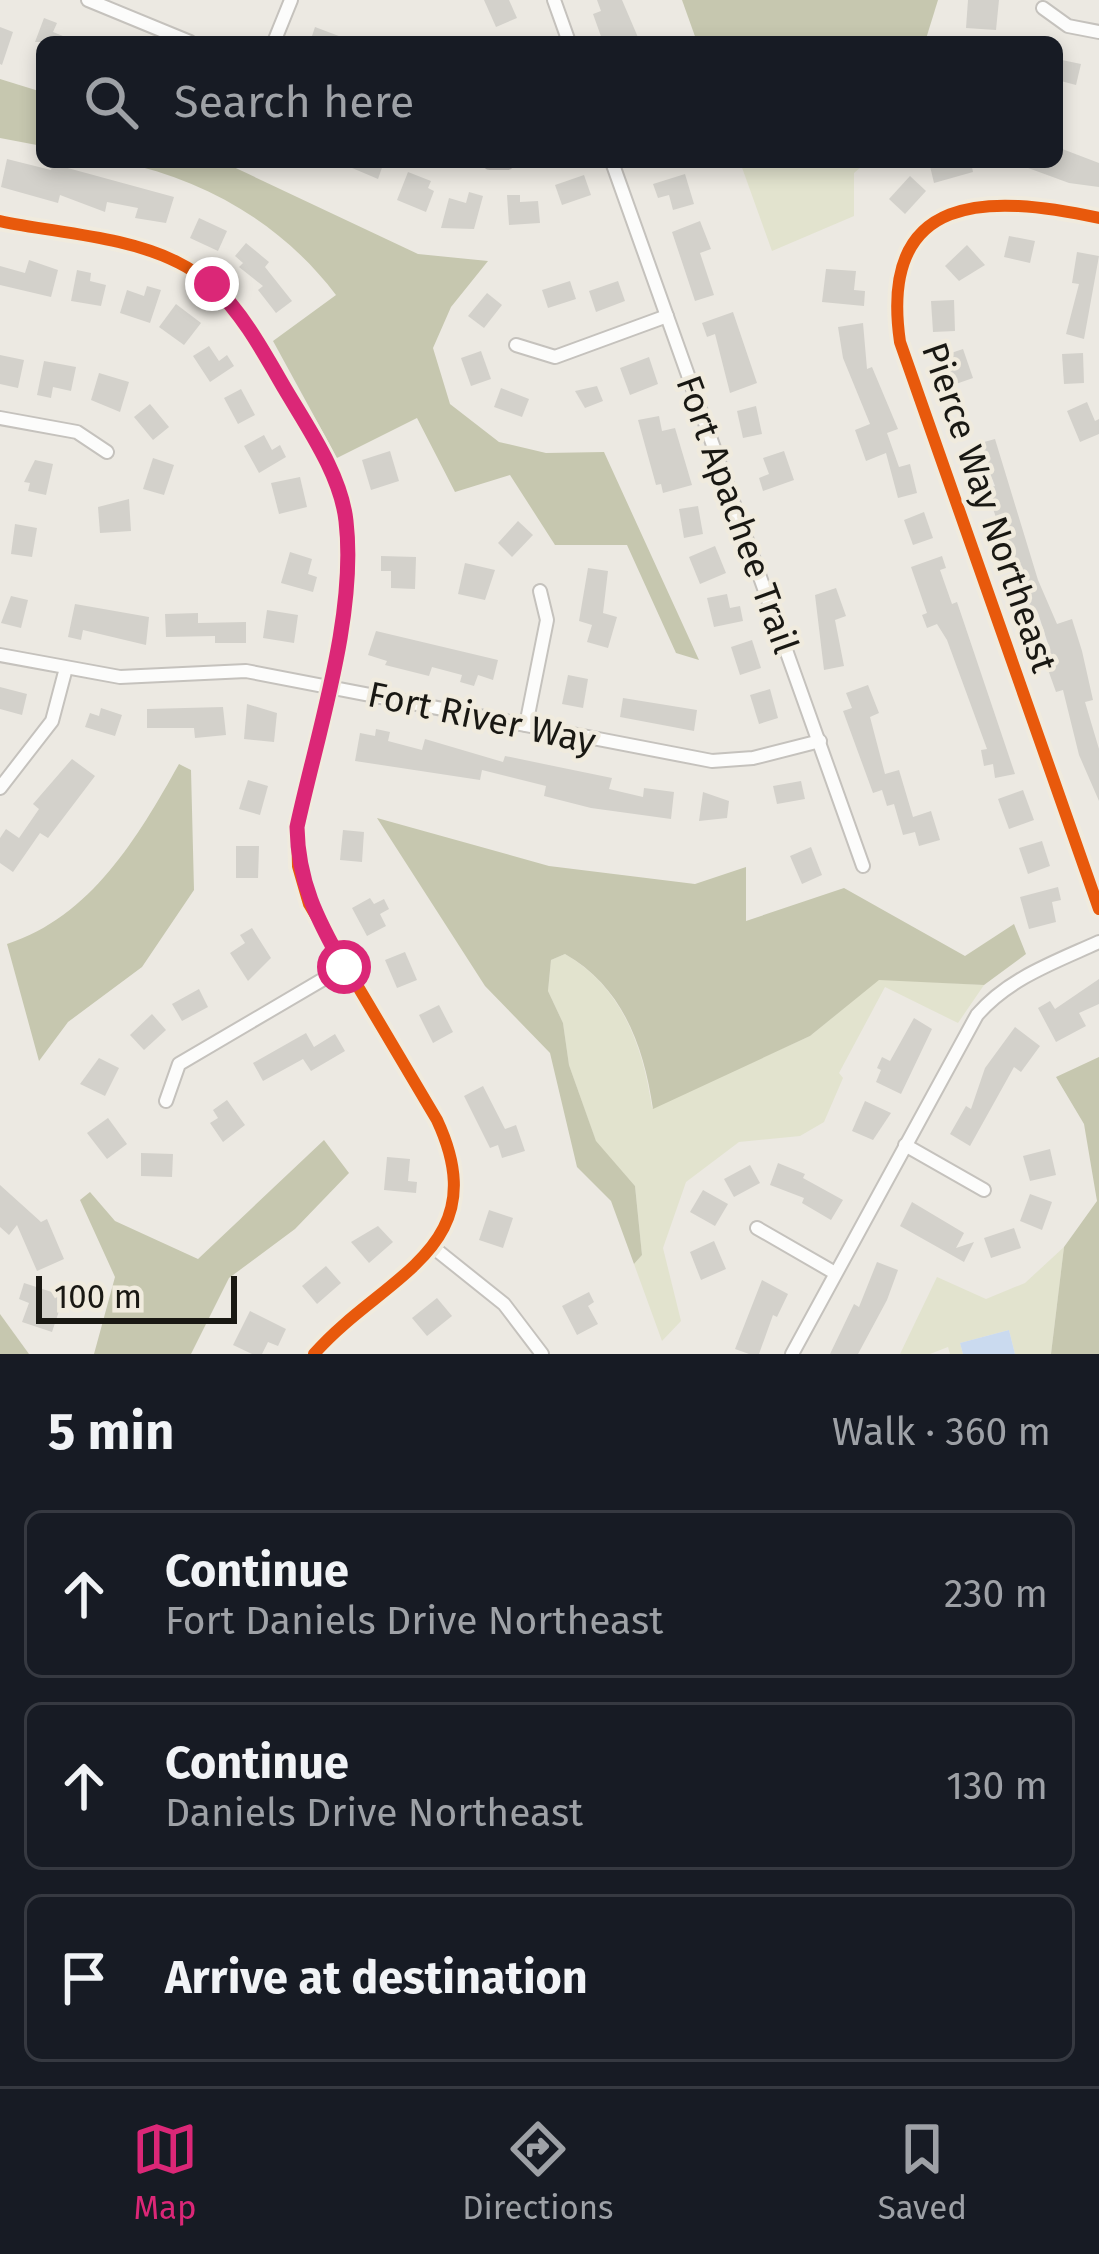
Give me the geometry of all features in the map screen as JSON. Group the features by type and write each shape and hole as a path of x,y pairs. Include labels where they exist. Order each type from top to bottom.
{"street":[{"path":"88,0 175,36"},
{"path":"276,36 291,0"},
{"path":"554,0 567,36"},
{"path":"1043,8 1068,26 1099,32"},
{"name":"Fort Apachee Trail","path":"614,168 863,866"},
{"name":"Pierce Way Northeast","path":"1099,218 1014,203 962,209 914,244 898,273 895,307 900,342 1099,909"},
{"path":"0,221 140,250 177,261 212,284 250,329 292,401 333,478 346,518 348,577 297,827 298,866 309,904 453,1156 449,1220 434,1248 314,1354"},
{"path":"516,345 554,357 667,316"},
{"path":"1,423 77,432 107,452"},
{"path":"526,725 548,620 540,591"},
{"name":"Fort River Way","path":"0,655 120,677 246,670 712,761 753,758 820,741"},
{"path":"0,788 52,721 66,668"},
{"path":"792,1354 977,1015 996,993 1099,942"},
{"path":"166,1100 179,1064 344,967"},
{"path":"905,1145 984,1190"},
{"path":"757,1228 835,1273"},
{"path":"434,1248 504,1304 542,1354"}],"green space":[{"path":"682,0 938,0 927,36 695,36"},
{"path":"0,79 36,90 36,145 0,138"},
{"path":"144,168 236,168 418,254 488,261 451,307 433,348 450,404 499,442 546,453 604,452 699,660 676,653 627,545 555,545 510,475 455,492 417,418 337,458 273,341 336,295 292,247 241,209"},
{"path":"742,168 860,168 854,173 854,216 772,251"},
{"path":"179,764 191,770 194,890 142,967 68,1022 39,1061 7,944 37,932 88,894 129,846"},
{"path":"377,818 549,866 695,884 746,867 746,921 844,888 965,956 1014,924 1026,954 984,985 879,980 810,1036 653,1109 644,1063 616,1001 602,983 565,954 551,960 548,991 563,1023 569,1065 596,1141 635,1186 642,1255 634,1264 611,1201 577,1167 550,1053 485,986"},
{"path":"565,954 601,983 626,1020 643,1062 652,1108 810,1036 879,979 984,985 958,1023 885,987 839,1073 843,1078 824,1122 800,1136 739,1142 686,1182 663,1248 681,1321 662,1341 634,1264 642,1255 635,1186 596,1142 569,1065 563,1023 548,991 551,960"},
{"path":"1099,1057 1099,1354 1051,1354 1064,1247 1097,1201 1084,1124 1056,1077"},
{"path":"324,1140 349,1173 295,1229 229,1278 191,1354 94,1354 115,1277 80,1200 90,1192 115,1221 198,1259"},
{"path":"1064,1247 1051,1354 1015,1354 1009,1330 960,1343 963,1354 950,1354 948,1347 930,1354 900,1354 937,1277 986,1299 1025,1283"},
{"path":"0,1314 29,1354 0,1354"}],"water":[{"path":"1009,1330 1015,1354 963,1354 960,1343"}],"building":[{"path":"484,0 509,0 517,18 496,27"},
{"path":"597,0 622,0 637,36 601,36 593,14 601,11"},
{"path":"968,0 999,0 996,30 966,28"},
{"path":"44,18 57,23 53,32 63,36 37,36"},
{"path":"0,27 13,32 2,65 0,64"},
{"path":"315,27 339,36 312,36"},
{"path":"1063,60 1081,64 1076,85 1063,82"},
{"path":"1063,149 1099,163 1099,187 1069,183 1028,168 1063,168"},
{"path":"7,159 36,168 68,168 174,197 166,223 135,218 138,208 107,202 105,212 60,195 58,203 1,187"},
{"path":"352,168 382,168 378,179"},
{"path":"930,168 972,168 973,172 934,183"},
{"path":"408,172 431,181 428,188 434,191 426,212 397,200"},
{"path":"685,174 694,204 673,210 669,195 658,198 653,184"},
{"path":"584,175 591,195 562,205 555,185"},
{"path":"910,176 926,191 905,214 889,199"},
{"path":"469,192 483,196 474,229 441,228 449,198 466,203"},
{"path":"507,195 520,195 520,202 538,201 540,223 509,225"},
{"path":"199,218 227,231 218,251 190,238"},
{"path":"700,221 711,249 700,253 714,295 695,301 672,232"},
{"path":"1009,236 1035,241 1030,263 1004,257"},
{"path":"246,243 269,262 265,267 292,301 276,313 258,290 263,286 239,267 243,263 235,256"},
{"path":"967,245 985,265 959,281 945,266"},
{"path":"1077,252 1099,256 1084,339 1066,334 1079,284 1072,283"},
{"path":"29,260 58,270 51,297 0,285 0,266 25,273"},
{"path":"826,269 856,271 854,290 865,291 864,306 822,302"},
{"path":"77,270 91,273 90,281 106,285 101,306 71,301"},
{"path":"570,281 576,299 548,308 542,290"},
{"path":"618,281 625,301 596,312 589,291"},
{"path":"147,286 161,290 150,323 120,313 127,290 144,296"},
{"path":"487,293 502,305 484,328 468,316"},
{"path":"954,300 955,331 933,332 931,301"},
{"path":"176,304 201,323 184,345 159,327"},
{"path":"733,312 757,383 730,393 715,334 707,337 702,323"},
{"path":"863,323 867,369 872,367 898,429 887,433 899,467 910,464 917,493 898,498 886,453 866,461 855,430 870,424 843,358 838,327"},
{"path":"209,346 219,361 227,355 234,366 210,382 193,356"},
{"path":"963,349 973,378 953,385 942,356"},
{"path":"481,351 491,379 471,386 461,358"},
{"path":"1083,353 1084,383 1064,384 1062,354"},
{"path":"0,355 24,360 18,388 0,384"},
{"path":"649,357 658,384 630,395 620,368"},
{"path":"44,361 76,367 71,391 53,387 51,398 37,395"},
{"path":"99,373 129,382 120,412 91,400"},
{"path":"597,386 603,401 585,408 575,391"},
{"path":"501,388 529,399 522,417 494,407"},
{"path":"241,389 255,415 238,424 224,398"},
{"path":"1087,402 1095,421 1099,419 1099,434 1080,442 1067,411"},
{"path":"150,404 169,427 153,440 134,417"},
{"path":"756,406 762,434 743,438 737,411"},
{"path":"659,416 662,431 675,428 692,485 663,493 661,484 656,485 638,420"},
{"path":"264,435 272,450 280,445 286,457 259,473 244,446"},
{"path":"995,439 1038,580 1057,624 1072,619 1082,651 1093,700 1085,702 1099,749 1099,801 1079,755 1063,690 1056,692 1041,650 1049,647 1038,613 1030,616 1002,522 998,523 986,489 995,486 990,473 981,476 973,445"},
{"path":"390,451 399,481 371,490 362,460"},
{"path":"784,451 794,480 763,491 759,478 769,474 763,458"},
{"path":"153,458 174,465 164,495 143,489"},
{"path":"35,460 53,464 46,495 28,491 30,483 24,482"},
{"path":"300,477 307,507 279,514 271,483"},
{"path":"129,499 131,531 100,533 98,507"},
{"path":"698,506 703,534 684,538 679,509"},
{"path":"924,512 933,538 913,545 904,520"},
{"path":"518,521 533,535 512,557 498,543"},
{"path":"15,524 37,528 32,557 11,554"},
{"path":"715,546 726,573 700,584 689,557"},
{"path":"290,552 312,559 308,574 317,577 313,592 281,583"},
{"path":"381,556 416,557 415,589 391,588 391,571 381,571"},
{"path":"942,556 946,568 940,570 952,604 957,602 1015,774 995,778 993,764 984,766 981,750 987,749 947,640 937,624 927,628 922,615 927,613 911,567"},
{"path":"465,563 495,570 485,600 458,594"},
{"path":"588,568 608,571 603,613 617,617 608,648 587,642 592,625 579,621"},
{"path":"836,588 846,616 835,620 844,666 824,670 815,595"},
{"path":"727,594 730,608 740,606 743,621 714,627 707,598"},
{"path":"11,596 28,600 21,628 1,623"},
{"path":"75,604 149,617 146,645 83,630 81,640 68,637"},
{"path":"267,610 298,615 294,643 263,638"},
{"path":"198,613 198,623 246,622 246,643 215,643 215,636 166,637 165,614"},
{"path":"376,631 498,660 493,680 478,675 474,686 460,682 462,675 432,667 429,676 385,665 387,661 368,655"},
{"path":"752,640 761,668 740,675 731,647"},
{"path":"568,675 588,679 583,708 562,704"},
{"path":"868,685 879,713 870,717 885,774 899,770 913,817 931,811 940,840 919,846 915,832 903,835 894,804 887,806 882,790 873,793 843,711 852,708 846,693"},
{"path":"0,687 27,694 22,715 0,709"},
{"path":"770,689 778,718 759,724 750,695"},
{"path":"623,698 697,710 694,731 620,717"},
{"path":"247,704 277,713 274,742 244,739"},
{"path":"223,707 226,735 195,738 194,728 147,728 147,709"},
{"path":"101,708 122,715 115,736 85,727 90,713 99,716"},
{"path":"376,729 390,732 388,741 422,750 425,739 503,762 505,756 612,778 609,789 643,797 644,788 674,792 671,819 544,796 546,786 482,770 480,780 355,761 360,733 375,736"},
{"path":"72,759 95,776 48,838 40,833 13,872 0,863 0,838 6,829 19,838 39,809 33,804"},
{"path":"248,780 268,786 260,815 239,809"},
{"path":"801,781 805,799 777,804 773,786"},
{"path":"1023,790 1034,820 1009,829 998,799"},
{"path":"703,792 729,801 727,818 699,821"},
{"path":"343,830 364,832 362,862 340,860"},
{"path":"1042,841 1050,866 1028,874 1019,848"},
{"path":"236,846 259,846 258,878 236,878"},
{"path":"811,847 822,875 802,884 790,856"},
{"path":"1058,887 1061,900 1052,902 1056,922 1029,929 1020,897"},
{"path":"370,898 374,904 384,899 389,909 380,914 386,926 367,936 352,908"},
{"path":"252,928 271,958 248,981 230,953 245,943 240,935"},
{"path":"405,952 417,980 397,988 385,960"},
{"path":"1099,979 1099,1004 1079,1013 1086,1026 1056,1042 1038,1008 1050,1001 1055,1009"},
{"path":"199,989 208,1007 182,1021 172,1004"},
{"path":"439,1005 453,1032 433,1043 419,1015"},
{"path":"152,1014 166,1030 144,1050 130,1035"},
{"path":"914,1018 932,1029 901,1094 876,1082 881,1070 877,1068 882,1057 890,1061"},
{"path":"1015,1027 1040,1046 1021,1072 1014,1067 970,1146 950,1134 966,1106 971,1109 985,1068"},
{"path":"306,1033 314,1047 335,1034 345,1051 311,1071 303,1059 263,1081 253,1063"},
{"path":"99,1058 119,1068 105,1096 80,1084"},
{"path":"483,1086 505,1129 516,1125 525,1151 502,1158 498,1145 490,1148 464,1096"},
{"path":"227,1100 245,1125 223,1142 210,1123 218,1118 213,1110"},
{"path":"865,1101 891,1113 873,1140 852,1131"},
{"path":"108,1118 127,1144 107,1159 87,1133"},
{"path":"1050,1149 1056,1175 1030,1181 1023,1156"},
{"path":"141,1153 173,1154 172,1177 141,1176"},
{"path":"387,1157 410,1159 408,1181 417,1182 416,1193 384,1190"},
{"path":"778,1163 805,1174 803,1178 843,1200 831,1220 802,1203 804,1198 770,1185"},
{"path":"750,1165 760,1183 734,1197 724,1179"},
{"path":"0,1185 41,1222 47,1219 64,1259 37,1271 17,1225 9,1235 0,1227"},
{"path":"703,1190 728,1204 715,1226 690,1212"},
{"path":"1030,1194 1052,1202 1042,1230 1020,1221"},
{"path":"912,1202 964,1233 956,1248 974,1242 964,1262 900,1226"},
{"path":"489,1210 513,1218 503,1248 479,1240"},
{"path":"378,1226 393,1242 369,1263 351,1242"},
{"path":"1014,1228 1021,1248 991,1258 984,1238"},
{"path":"714,1241 726,1269 701,1280 690,1252"},
{"path":"877,1262 898,1270 887,1300 858,1354 830,1354 854,1304 859,1307"},
{"path":"326,1266 341,1283 317,1304 302,1286"},
{"path":"762,1280 788,1294 777,1317 773,1315 759,1354 749,1354 735,1349"},
{"path":"24,1283 64,1296 52,1332 22,1322 29,1303 19,1299"},
{"path":"589,1292 594,1302 588,1306 598,1324 577,1335 562,1306"},
{"path":"437,1298 452,1316 427,1336 412,1318"},
{"path":"250,1311 286,1329 278,1346 268,1342 262,1354 252,1354 233,1345"}],"cycle path":[{"path":"1099,218 1018,206 950,214 924,230 906,256 898,292 900,342 1099,909"},
{"path":"0,221 137,247 179,263 210,284 265,355 317,442 342,500 348,554 346,592 333,673 297,827 298,866 309,904 437,1120 452,1164 453,1200 443,1230 424,1256 314,1354"}],"route":[{"path":"212,284 250,329 292,401 333,478 346,518 348,577 297,827 298,866 309,904 344,967"}]}
